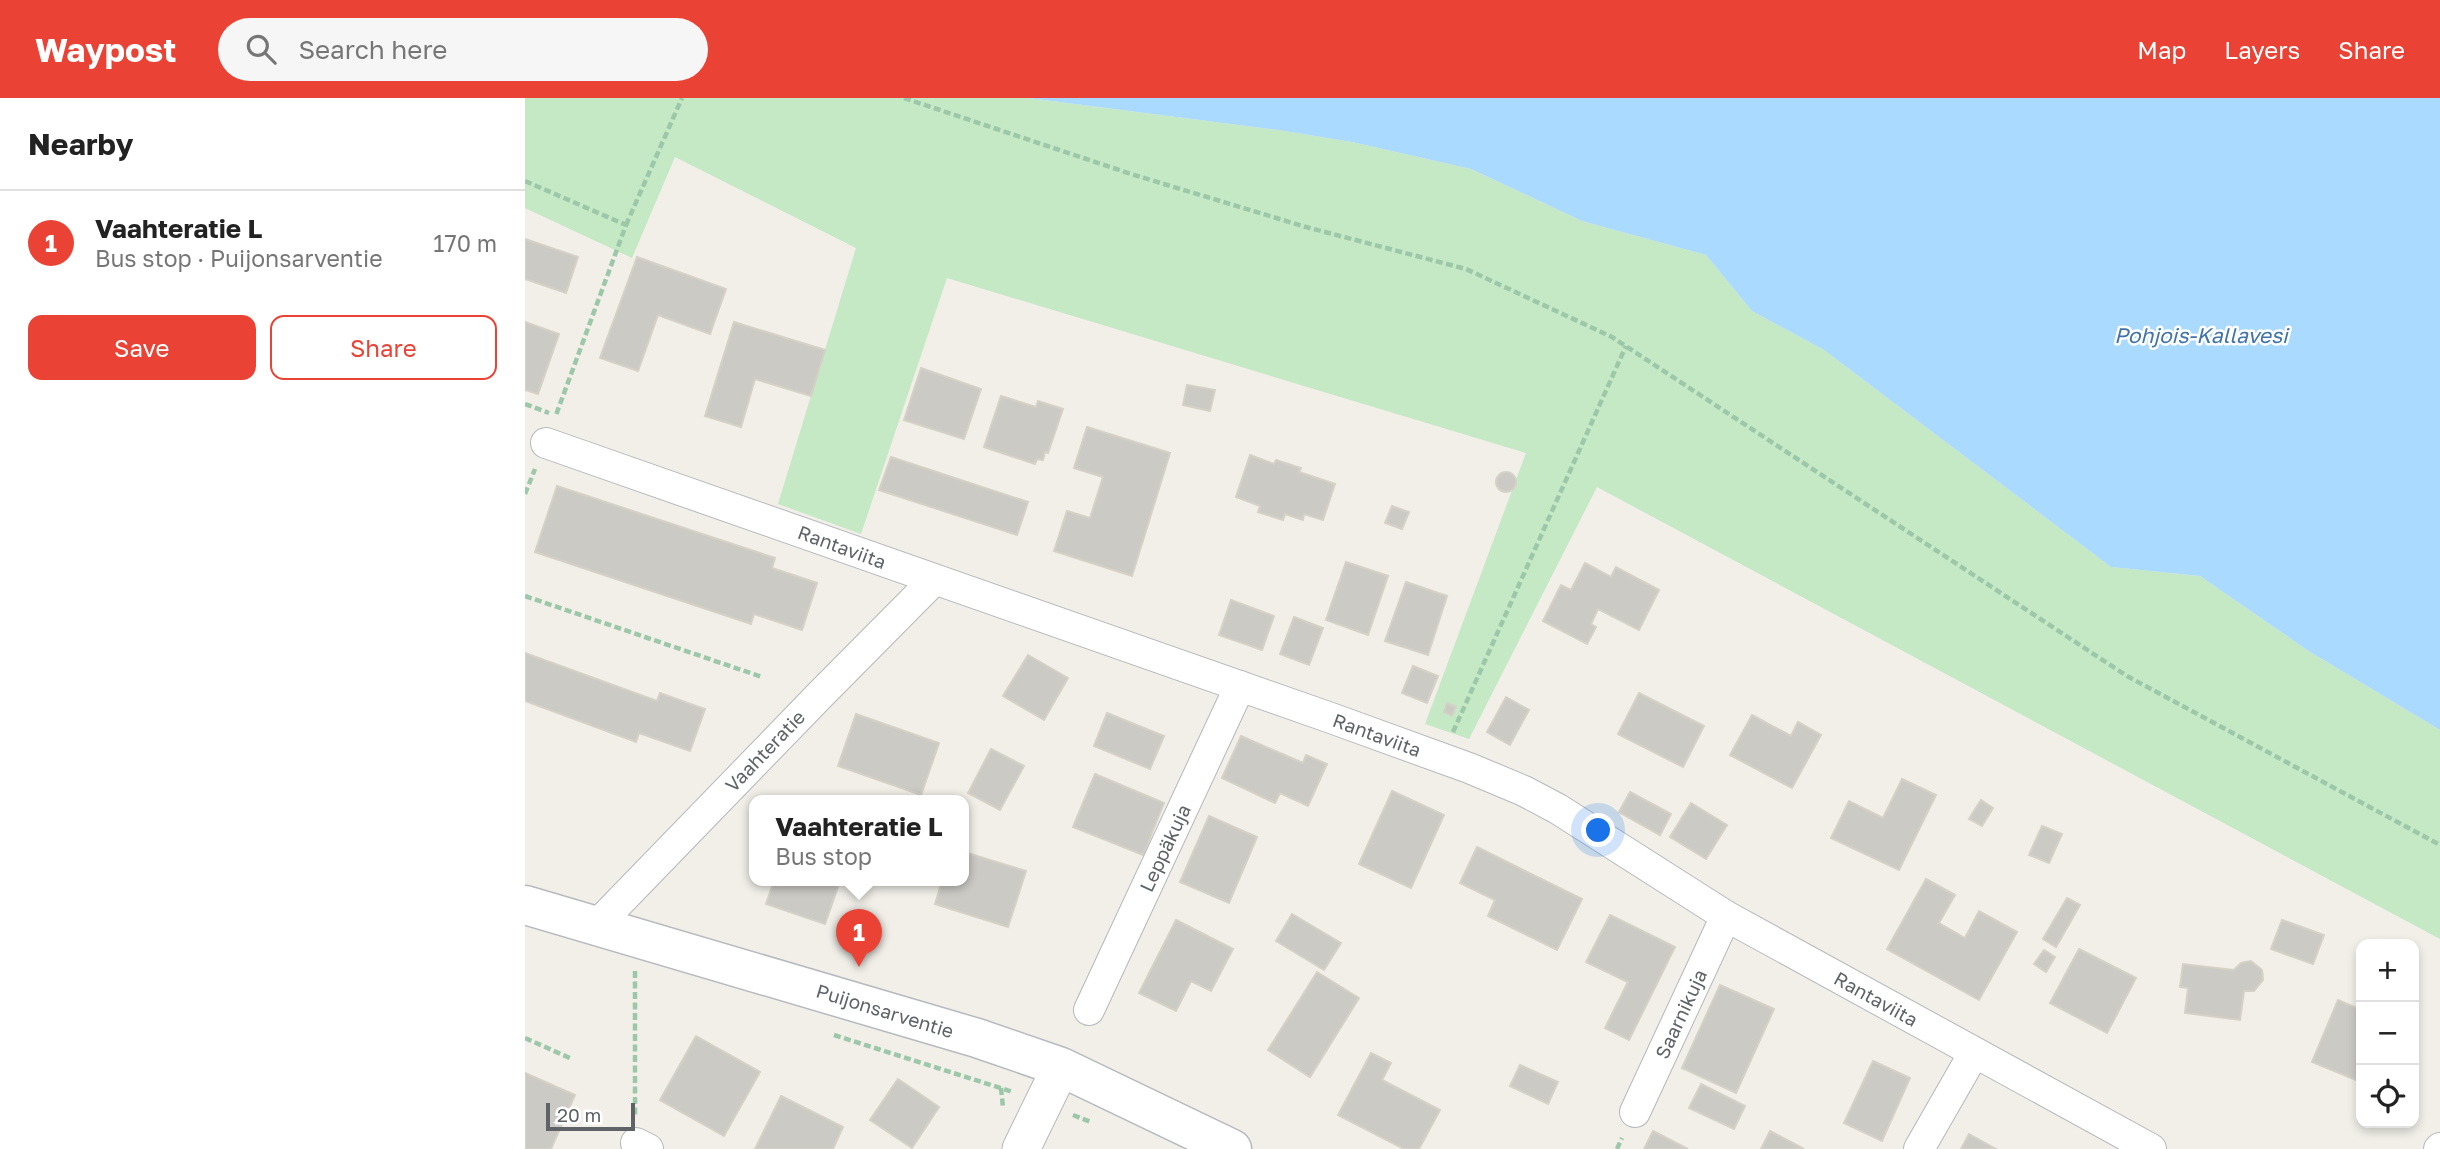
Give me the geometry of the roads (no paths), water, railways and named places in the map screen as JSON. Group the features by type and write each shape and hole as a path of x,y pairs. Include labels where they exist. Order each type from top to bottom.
{"main road":[{"name":"Puijonsarventie","path":"525,905 977,1038 1061,1067 1232,1149"}],"street":[{"name":"Rantaviita","path":"546,443 1240,686 1469,768 1524,791 1558,809 1726,916 2151,1149"},
{"name":"Vaahteratie","path":"598,925 818,696 934,580"},
{"name":"Leppäkuja","path":"1089,1010 1240,686"},
{"name":"Saarnikuja","path":"1635,1112 1726,916"},
{"path":"1919,1149 1975,1053"},
{"path":"1021,1149 1061,1067"}],"water":[{"name":"Pohjois-Kallavesi","path":"1028,98 2440,98 2440,730 2307,650 2200,576 2111,567 1824,350 1752,311 1706,255 1582,221 1471,169 1352,142 1278,130"}],"place":[{"name":"Vaahteratie L","path":"859,967"}]}
